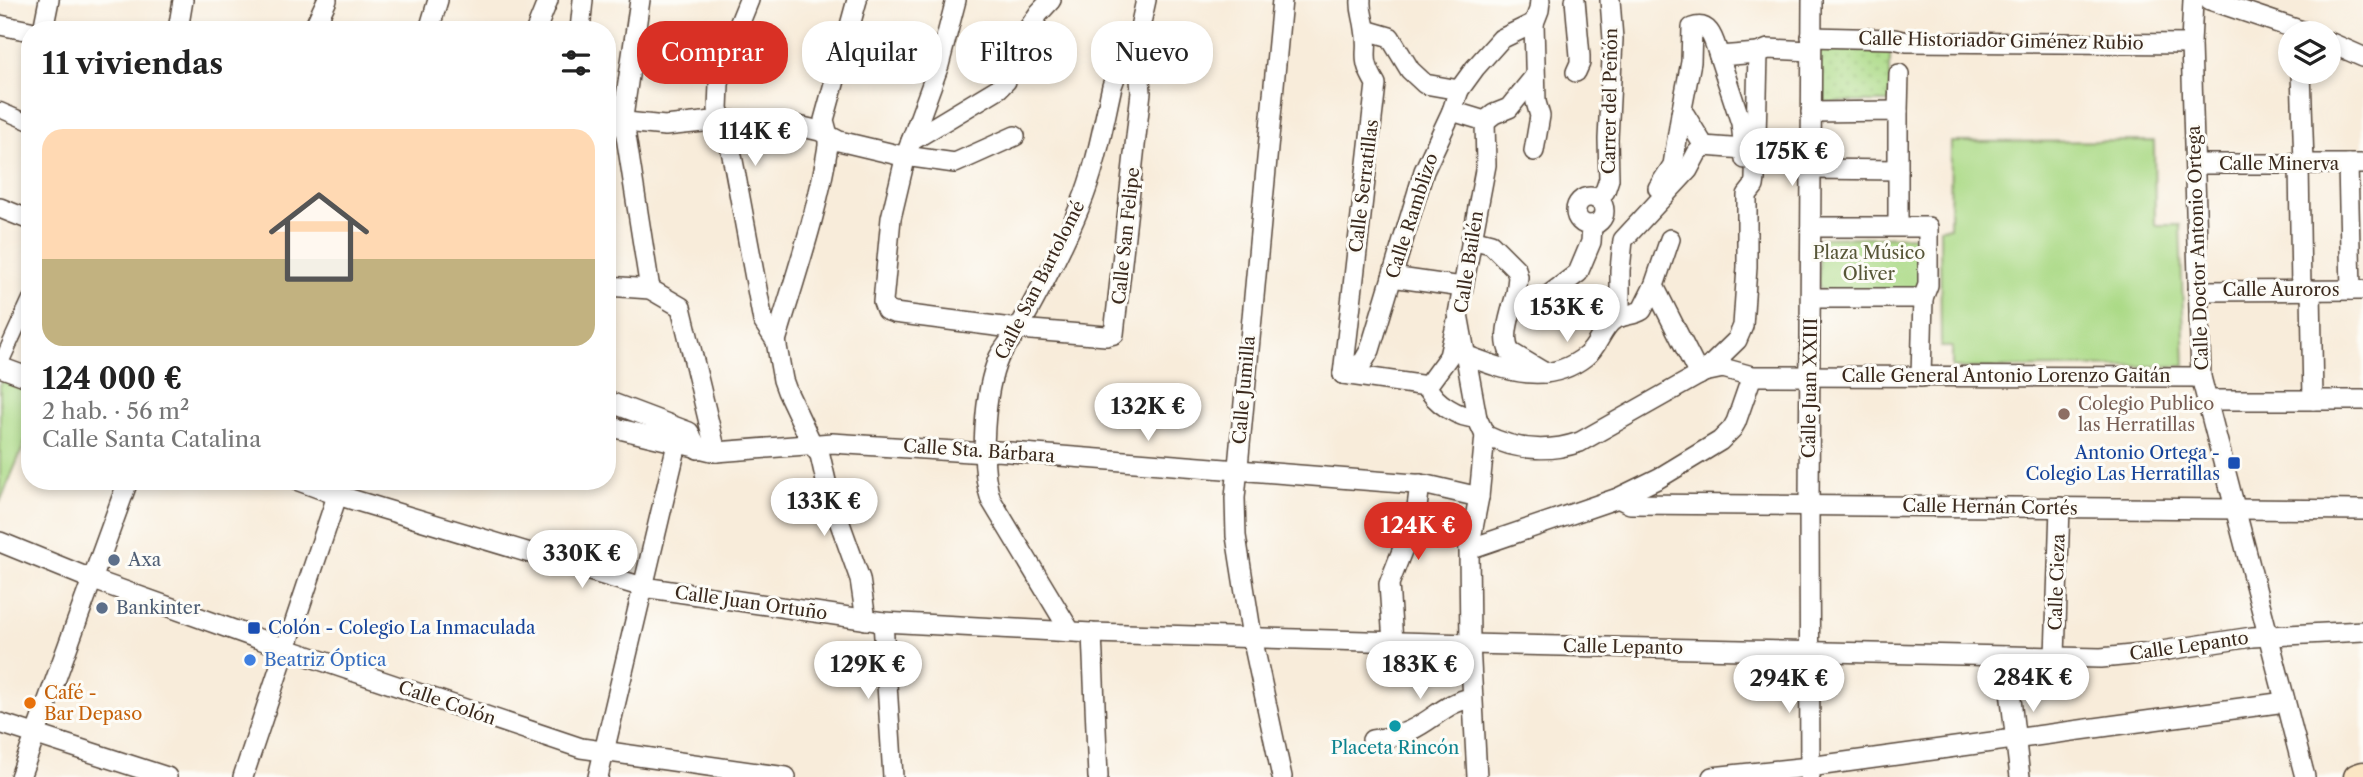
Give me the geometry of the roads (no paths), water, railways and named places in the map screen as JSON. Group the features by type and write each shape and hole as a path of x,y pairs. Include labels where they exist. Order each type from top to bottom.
{"main road":[{"path":"2357,777 2363,775"}],"street":[{"path":"45,21 49,0"},
{"path":"180,21 183,0"},
{"path":"317,21 327,0"},
{"path":"432,21 438,0"},
{"path":"540,21 548,0"},
{"path":"581,21 583,0"},
{"path":"616,118 626,88 640,0"},
{"path":"749,0 721,74 718,101 736,171 763,321 776,341 783,380 812,444 820,455 828,490 853,558 864,599 875,621 894,777"},
{"path":"776,341 811,227 826,154 828,135 824,120 857,0"},
{"path":"956,0 939,65 908,148 891,218 883,296 886,310 900,314 1019,328"},
{"path":"908,148 999,88 1012,68 1031,24 1051,0"},
{"name":"Calle San Bartolomé","path":"1141,21 1146,0"},
{"name":"Calle Jumilla","path":"1282,0 1236,470 1236,527 1252,637 1282,777"},
{"name":"Calle Serratillas","path":"1343,374 1376,84 1366,65 1366,30 1361,16 1361,0"},
{"path":"1534,151 1540,116 1536,102 1534,23 1540,0"},
{"path":"1575,0 1580,56 1576,72"},
{"name":"Carrer del Peñón","path":"1516,294 1524,305 1533,307 1578,273 1591,242 1592,225 1581,222 1576,211 1583,199 1597,199 1605,191 1609,179 1608,139 1613,39 1610,0"},
{"name":"Calle Juan XXIII","path":"1810,772 1808,652 1812,0"},
{"name":"Calle Doctor Antonio Ortega","path":"2193,0 2191,44 2201,377 2305,777"},
{"path":"2210,0 2278,23"},
{"name":"Calle Ramblizo","path":"1343,374 1363,362 1370,350 1424,171 1459,90 1501,39 1534,23"},
{"path":"0,25 21,29"},
{"path":"1427,386 1429,393 1439,403 1509,445 1541,449 1566,446 1580,442 1702,374 1737,340 1743,326 1747,267 1748,195 1744,149 1741,123 1719,56 1711,34 1701,26 1692,28 1691,62 1673,165 1657,191 1639,210 1644,220"},
{"path":"1366,30 1390,37 1410,71 1425,84 1459,90"},
{"name":"Calle Historiador Giménez Rubio","path":"1719,56 1811,44 1894,39 1907,43 2191,44"},
{"path":"2341,47 2363,57"},
{"path":"1748,195 1755,179 1758,53"},
{"path":"1898,226 1899,74"},
{"path":"1452,111 1485,121 1509,108 1535,76"},
{"name":"Calle San Bartolomé","path":"1070,631 991,500 986,481 984,442 999,357 1019,328 1081,204 1094,165 1114,84"},
{"name":"Calle San Felipe","path":"1019,328 1106,336 1115,331 1140,84"},
{"path":"2301,84 2301,164 2312,400"},
{"path":"0,110 21,119"},
{"path":"1811,112 1898,111"},
{"path":"1681,114 1685,115 1704,146"},
{"path":"616,121 665,126 722,120 794,125 839,141 908,148 955,163 1015,136"},
{"name":"Calle Bailén","path":"1477,777 1470,644 1469,548 1479,497 1481,426 1458,314 1486,165 1485,121"},
{"path":"616,126 650,289"},
{"path":"1620,317 1623,240 1688,170 1704,146 1744,149"},
{"name":"Calle Minerva","path":"2194,164 2356,164"},
{"path":"2356,164 2357,290"},
{"path":"1812,169 1898,170"},
{"path":"0,208 21,216"},
{"path":"1812,227 1928,227 1928,285 1923,298 1921,377"},
{"path":"1471,239 1491,244 1516,269 1518,277 1506,338 1507,347 1510,352 1545,373"},
{"path":"1465,355 1517,372 1545,373 1583,358 1592,350 1610,323 1643,310 1670,239"},
{"path":"1392,276 1462,287"},
{"path":"1654,286 1702,374"},
{"path":"616,287 650,289 681,307 707,451"},
{"name":"Calle Auroros","path":"2198,291 2357,290"},
{"path":"1811,298 1923,298"},
{"path":"1427,386 1449,356 1458,314"},
{"path":"21,319 0,366 21,374"},
{"name":"Calle General Antonio Lorenzo Gaitán","path":"1702,374 1723,368 1752,376 2201,377"},
{"path":"1343,374 1427,386"},
{"name":"Calle Hernán Cortés","path":"1469,548 1618,498 1659,478 1726,436 1736,422 1752,376"},
{"path":"2207,400 2363,400"},
{"path":"616,404 689,432 707,451"},
{"name":"Calle Sta. Bárbara","path":"616,428 707,451 812,444 872,444 985,453 997,451 1420,484 1479,497"},
{"path":"598,777 677,444"},
{"path":"1392,642 1389,584 1416,515 1420,484"},
{"path":"20,777 125,490"},
{"path":"243,777 339,490"},
{"name":"Calle Juan Ortuño","path":"346,490 643,587 875,621 1092,633 1470,644"},
{"name":"Calle Hernán Cortés","path":"1618,498 1630,504 2363,510"},
{"name":"Calle Cieza","path":"2055,656 2060,508"},
{"name":"Calle Colón","path":"0,542 91,579 287,649 581,748 786,777"},
{"name":"Calle Lepanto","path":"1470,644 2101,658 2267,636 2363,631"},
{"path":"1092,633 1098,777"},
{"path":"2006,656 2020,777"},
{"path":"1372,740 1403,734 1456,702 1472,698"},
{"path":"1712,777 1810,772 2016,739 2285,702"},
{"path":"0,723 167,777"}],"place":[{"name":"Colegio Publico las Herratillas","path":"2064,414"},
{"name":"Antonio Ortega - Colegio Las Herratillas","path":"2234,463"},
{"name":"Axa","path":"114,560"},
{"name":"Bankinter","path":"102,608"},
{"name":"Colón - Colegio La Inmaculada","path":"254,628"},
{"name":"Beatriz Óptica","path":"250,660"},
{"name":"Café - Bar Depaso","path":"30,703"},
{"name":"Placeta Rincón","path":"1395,726"}],"park label":[{"name":"Plaza Músico Oliver","path":"1869,263"}]}
